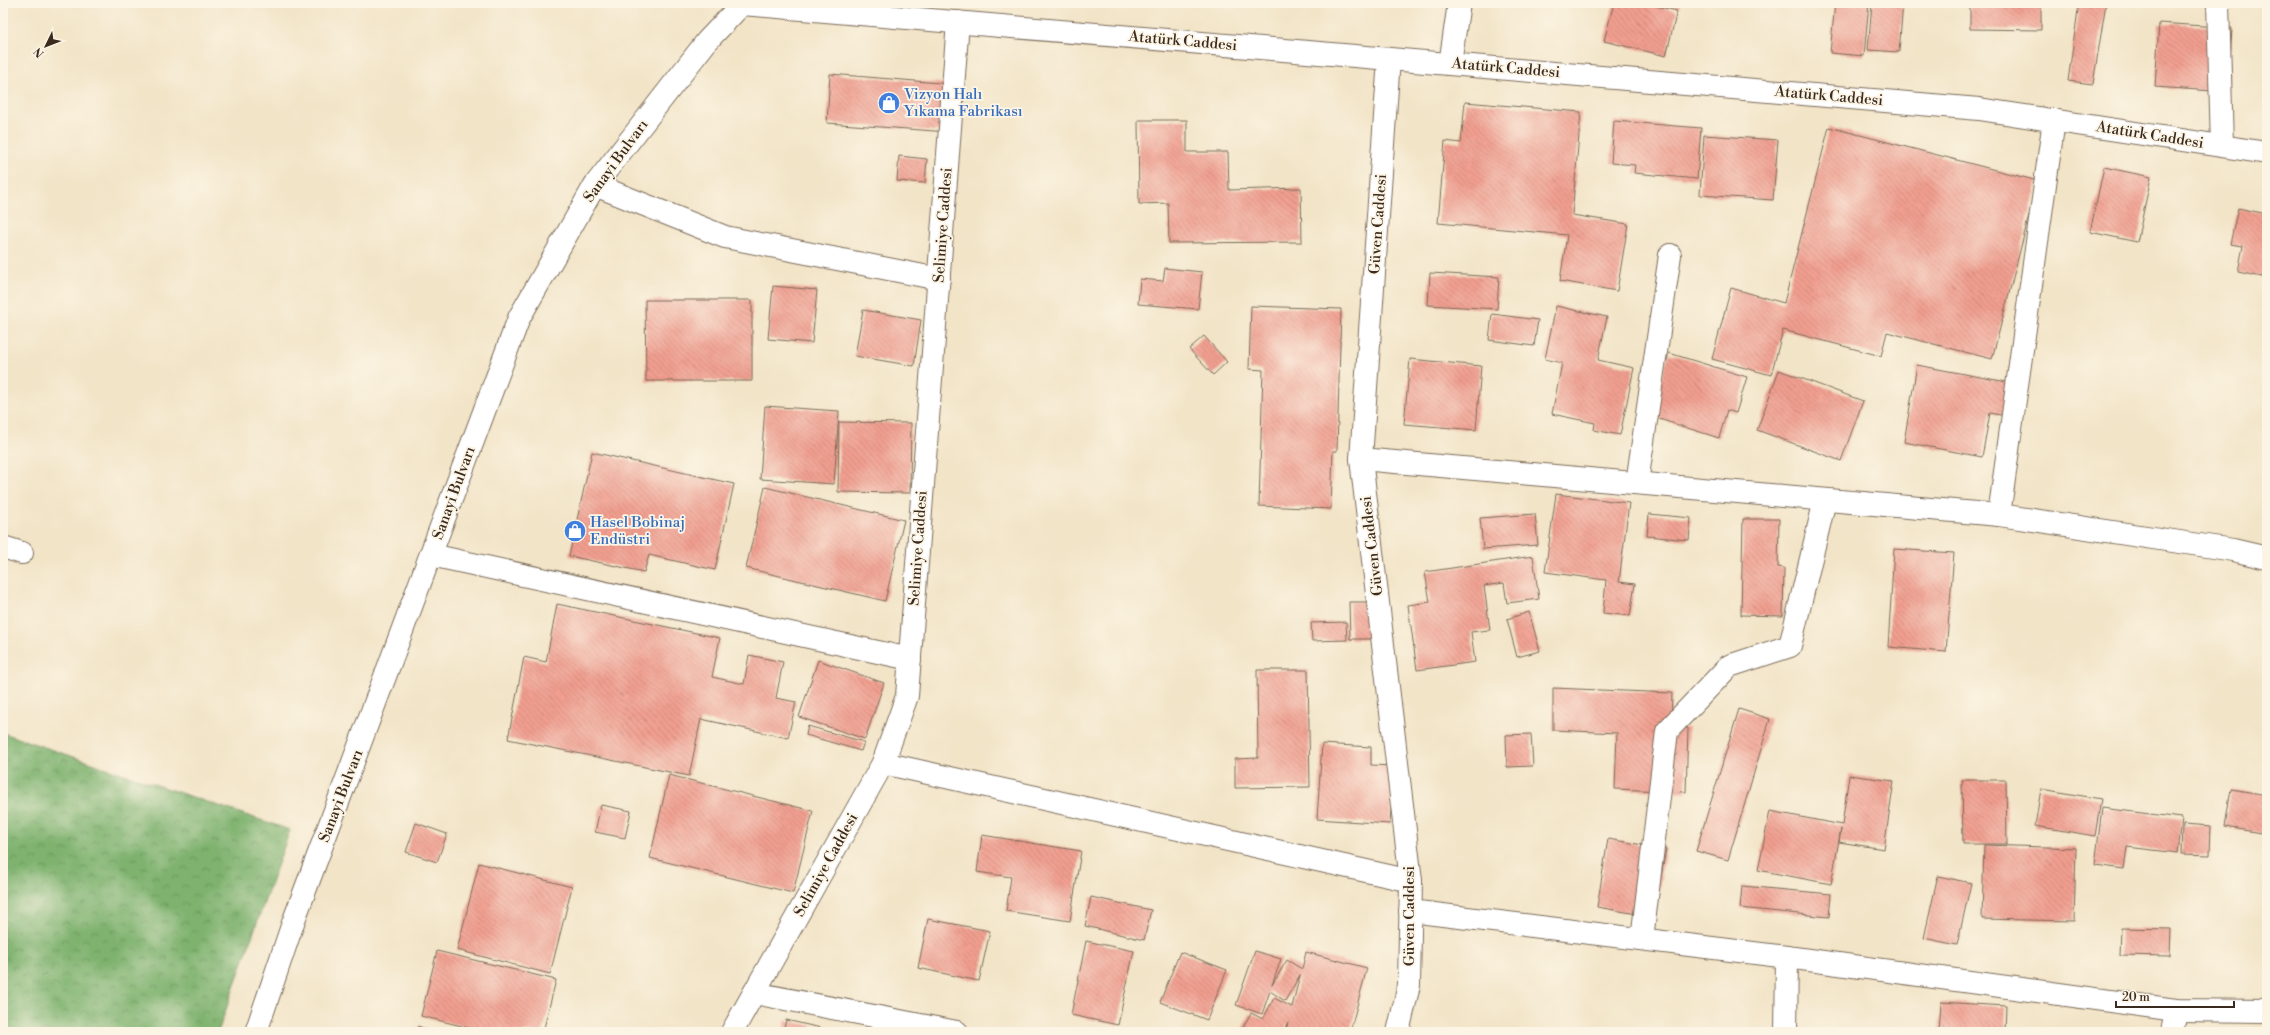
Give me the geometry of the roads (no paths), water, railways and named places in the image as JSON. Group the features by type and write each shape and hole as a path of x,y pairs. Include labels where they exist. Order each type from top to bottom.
{"street":[{"name":"Atatürk Caddesi","path":"742,3 1979,108 2267,154"},
{"name":"Sanayi Bulvarı","path":"256,1032 294,920 432,555 519,318 595,185 707,41 742,3"},
{"path":"1450,64 1459,3"},
{"path":"2218,3 2222,146"},
{"name":"Selimiye Caddesi","path":"732,1032 883,763 907,696 958,22"},
{"name":"Güven Caddesi","path":"1390,59 1361,459 1411,881 1410,985 1398,1032"},
{"path":"1999,515 2054,120"},
{"path":"595,185 725,237 939,279"},
{"path":"1637,483 1670,255"},
{"path":"1361,459 1999,515 2233,550 2267,558"},
{"path":"1642,939 1667,731 1729,666 1790,646 1825,500"},
{"path":"432,555 910,659"},
{"path":"883,763 1411,881"},
{"path":"1410,910 1787,957 2176,1010 2267,1011"},
{"path":"1786,1032 1787,957"},
{"path":"754,993 957,1032"},
{"path":"2172,1032 2176,1010"}],"place":[{"name":"Vizyon Halı Yıkama Fabrikası","path":"889,103"},
{"name":"Hasel Bobinaj Endüstri","path":"575,531"}]}
